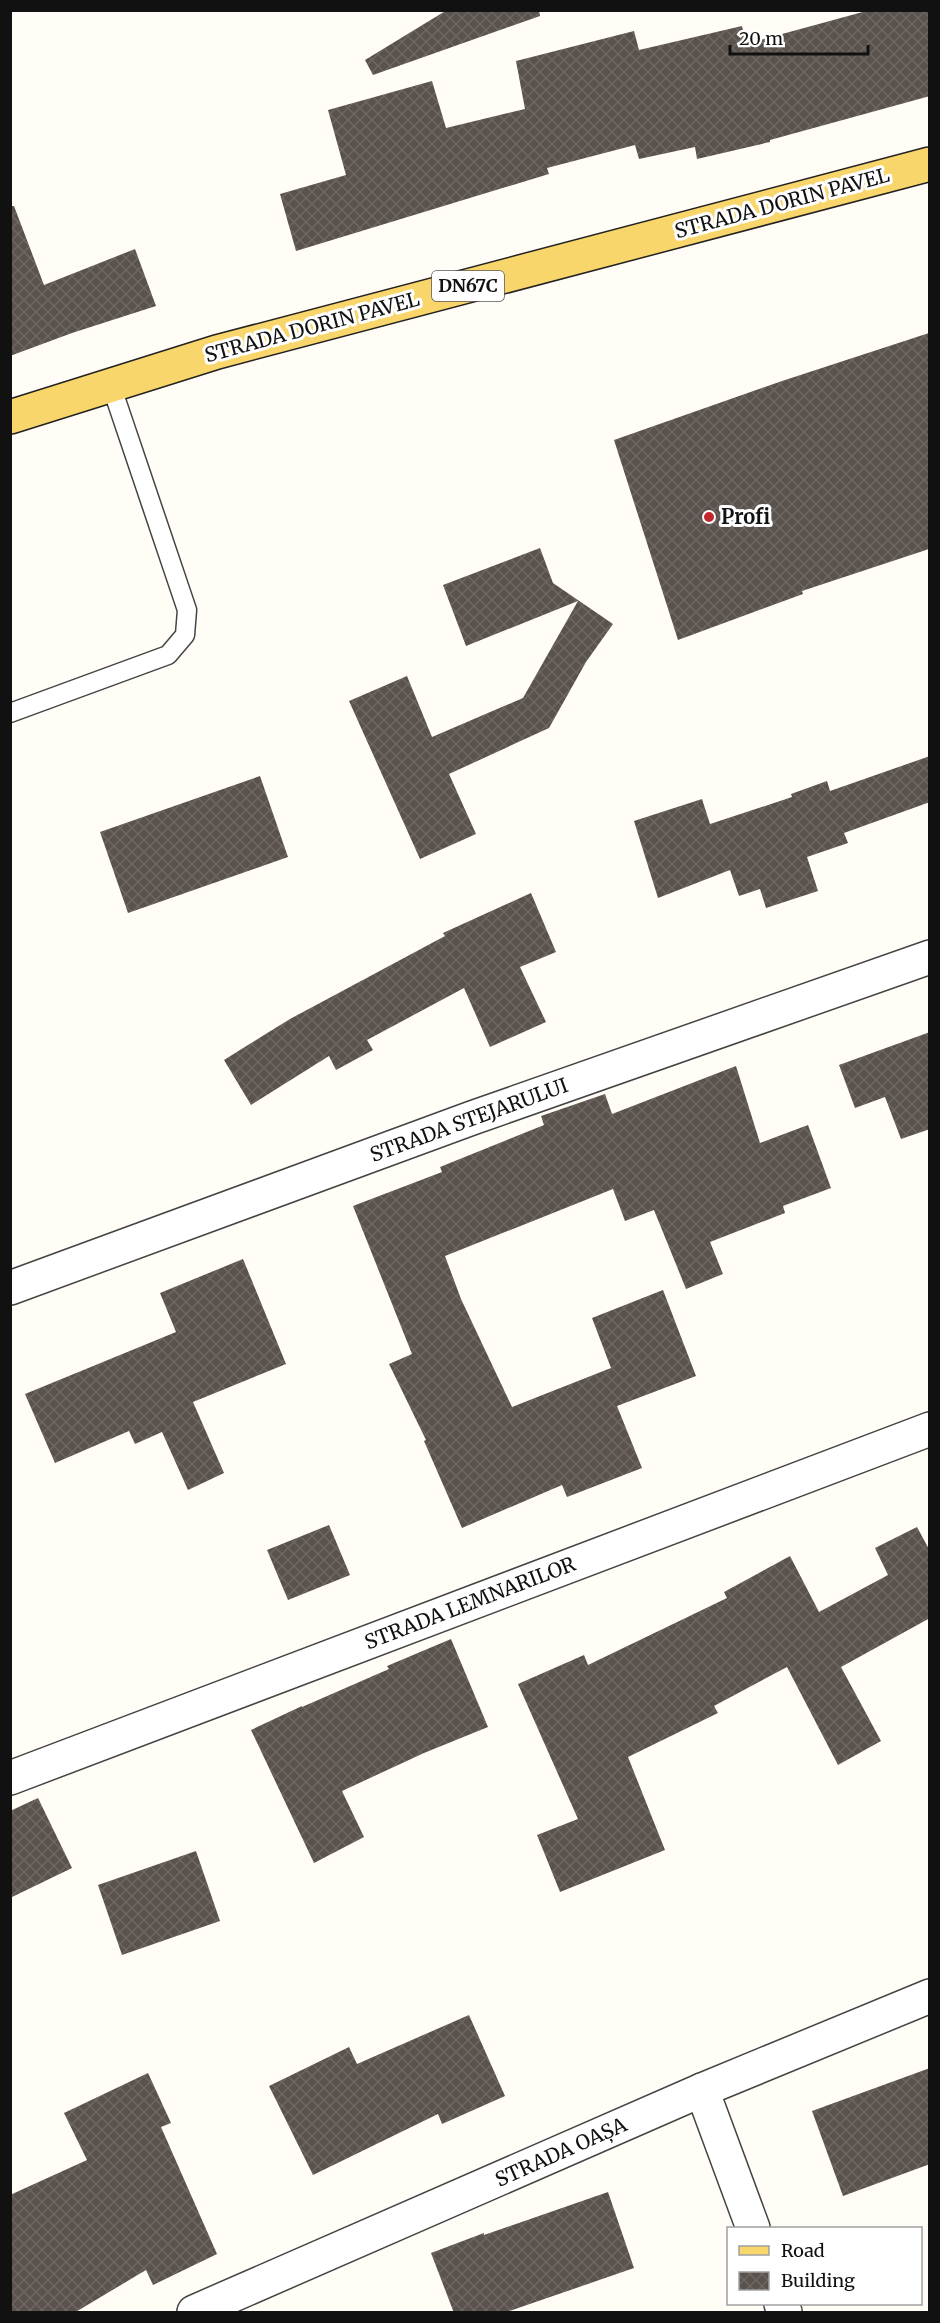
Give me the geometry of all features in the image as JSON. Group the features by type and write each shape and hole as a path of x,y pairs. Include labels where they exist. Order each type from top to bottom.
{"main road":[{"name":"STRADA DORIN PAVEL","path":"10,417 217,352 930,165"}],"street":[{"name":"STRADA STEJARULUI","path":"10,1288 471,1118 930,957"},
{"name":"STRADA LEMNARILOR","path":"10,1778 930,1429"},
{"name":"STRADA OAȘA","path":"202,2311 702,2090 930,1996"},
{"path":"702,2090 752,2227"}],"lane":[{"path":"10,713 168,655 185,635 187,610 111,385"}],"building":[{"path":"447,10 539,10 540,16 373,75 365,60"},
{"path":"870,10 930,10 930,96 770,140 770,142 697,159 695,147 639,159 635,145 547,168 549,174 296,251 280,194 346,175 328,110 432,81 446,128 525,109 516,61 634,31 639,50 742,26 746,44"},
{"path":"10,206 14,206 44,285 135,249 156,306 10,356"},
{"path":"929,333 929,549 802,591 803,594 678,640 614,440 782,381"},
{"path":"540,548 553,583 613,624 586,662 549,728 449,774 476,834 420,859 349,701 407,676 432,737 523,698 578,601 466,646 443,585"},
{"path":"930,756 930,802 844,833 848,843 807,857 818,891 766,908 760,889 739,896 730,870 658,898 634,821 702,799 710,824 792,797 791,794 827,781 830,791"},
{"path":"260,776 288,857 128,913 100,832"},
{"path":"531,893 556,952 520,967 546,1022 490,1047 464,988 367,1040 373,1050 336,1070 329,1056 251,1105 224,1060 290,1019 445,936 443,933"},
{"path":"930,1032 930,1129 901,1139 885,1097 855,1108 839,1065"},
{"path":"736,1066 760,1143 808,1125 831,1188 783,1206 785,1213 710,1242 723,1274 686,1289 654,1210 625,1221 613,1189 445,1256 461,1299 512,1407 611,1368 592,1318 663,1290 696,1376 617,1406 642,1468 567,1497 562,1485 462,1528 424,1441 426,1440 389,1364 412,1354 353,1206 442,1172 440,1167 544,1125 541,1116 605,1094 612,1114"},
{"path":"243,1259 286,1364 193,1402 224,1473 188,1490 162,1432 135,1444 129,1431 55,1463 25,1394 176,1332 160,1293"},
{"path":"329,1525 350,1575 288,1600 267,1550"},
{"path":"917,1527 930,1551 930,1618 841,1667 881,1741 838,1765 787,1667 714,1706 718,1713 628,1757 665,1850 560,1892 537,1835 578,1819 518,1684 584,1655 588,1665 727,1598 724,1592 790,1556 819,1612 888,1575 875,1548"},
{"path":"451,1639 488,1727 424,1753 342,1791 364,1837 314,1863 251,1730 389,1669 387,1666"},
{"path":"38,1798 72,1868 10,1898 10,1811"},
{"path":"196,1851 220,1921 122,1955 98,1885"},
{"path":"469,2015 505,2096 442,2124 438,2114 313,2175 269,2086 349,2047 357,2064"},
{"path":"930,2068 930,2164 843,2196 812,2111"},
{"path":"148,2073 171,2123 161,2127 217,2254 153,2285 146,2270 74,2313 10,2313 10,2195 87,2160 64,2113"},
{"path":"608,2192 634,2268 504,2313 454,2313 431,2253"}],"place":[{"name":"Profi","path":"709,517"}]}
